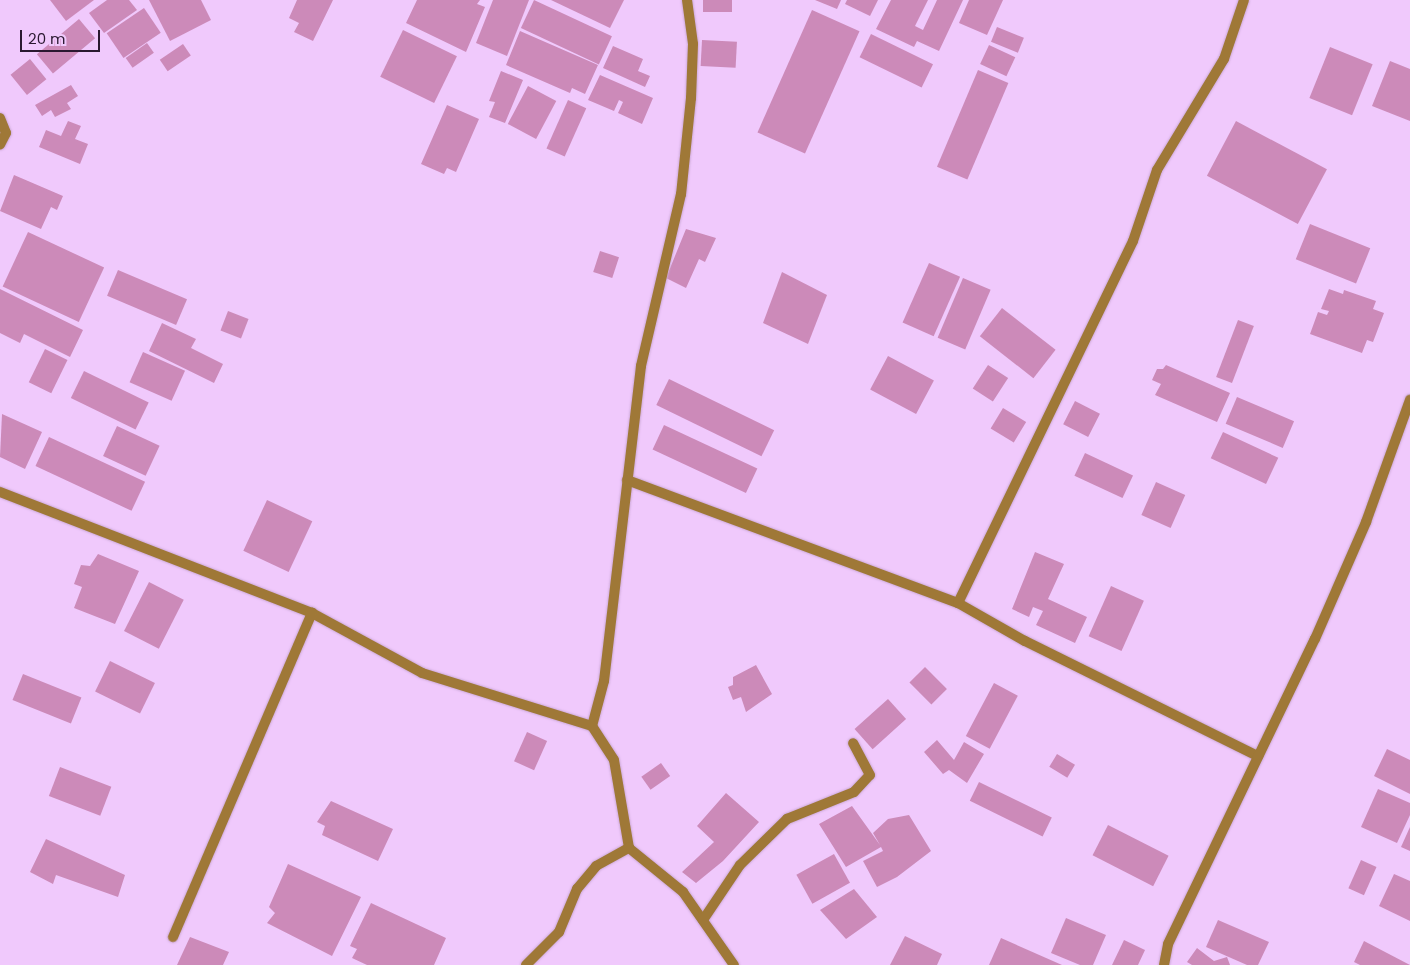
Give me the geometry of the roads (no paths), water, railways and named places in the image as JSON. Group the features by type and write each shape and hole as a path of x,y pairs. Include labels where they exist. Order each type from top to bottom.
{"street":[{"path":"592,726 604,681 641,366 681,194 692,98 693,44 687,0"},
{"path":"958,603 1133,241 1158,170 1224,59 1244,0"},
{"path":"0,118 6,133 0,145"},
{"path":"1164,965 1168,944 1258,756 1366,522 1410,400"},
{"path":"627,480 958,603 1025,641 1258,756"},
{"path":"0,492 312,613 422,673 592,726 614,760 629,848 683,892 734,965"},
{"path":"173,937 312,613"},
{"path":"703,920 740,865 787,819 854,792 870,775 853,742"},
{"path":"526,965 559,932 577,889 596,866 629,848"}]}
